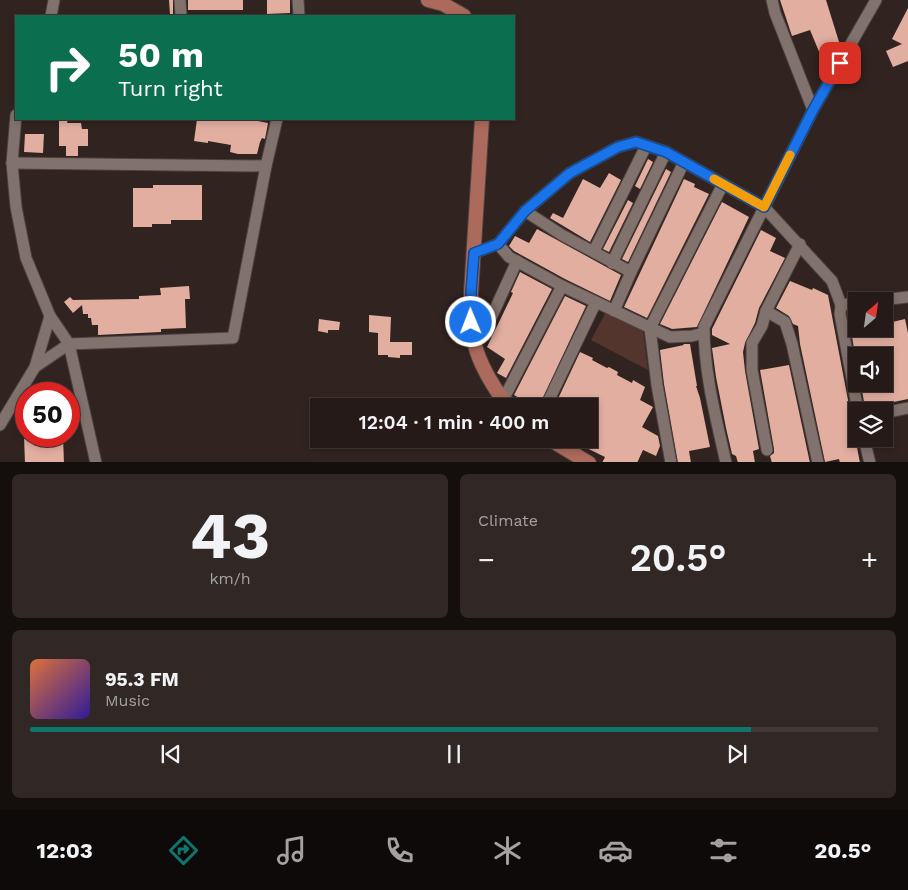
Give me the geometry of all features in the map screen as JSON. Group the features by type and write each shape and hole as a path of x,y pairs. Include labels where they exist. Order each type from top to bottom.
{"main road":[{"path":"428,0 443,4 462,15"},
{"path":"482,120 471,293 474,342 490,383 502,398"},
{"path":"565,448 589,462"}],"street":[{"path":"52,15 54,0"},
{"path":"180,0 181,15"},
{"path":"298,0 299,15"},
{"path":"772,0 775,13 813,110"},
{"path":"726,462 714,406 704,327 813,110 876,0"},
{"path":"16,120 12,163 16,207 26,258 50,316 69,344 96,462"},
{"path":"34,367 69,344 233,338 266,166 278,120"},
{"path":"474,253 498,244 525,211 570,173 618,147 636,142 666,152 764,207 832,281 841,305 840,314 856,402"},
{"path":"594,252 646,146"},
{"path":"612,262 666,152"},
{"path":"614,311 684,162"},
{"path":"12,163 266,166"},
{"path":"671,462 657,385 650,328 723,184"},
{"path":"525,211 562,235 631,272"},
{"path":"498,244 510,257 562,286 670,337 692,336 704,332"},
{"path":"767,450 752,370 752,343 762,326 766,311 800,244"},
{"path":"474,342 486,330 517,261"},
{"path":"508,398 562,286"},
{"path":"893,299 908,297"},
{"path":"550,398 596,302"},
{"path":"841,305 848,304"},
{"path":"766,311 785,322 792,344 818,462"},
{"path":"0,425 34,367 50,316"},
{"path":"893,411 908,408"},
{"path":"866,447 870,462"}],"shaded area":[{"path":"607,310 643,329 648,370 591,340"}],"building":[{"path":"169,0 173,0 173,15 170,15"},
{"path":"188,0 243,0 243,10 188,10"},
{"path":"267,0 290,0 290,13 267,14"},
{"path":"780,0 826,0 840,45 835,56 825,59 820,54 810,30 792,36"},
{"path":"908,8 908,61 893,67 886,51 902,44 892,39"},
{"path":"59,120 68,120 67,123 81,123 82,129 88,129 88,146 78,146 78,156 66,156 66,146 59,146"},
{"path":"197,120 253,120 268,123 265,139 262,138 257,154 238,154 230,152 231,145 208,141 208,143 194,141"},
{"path":"25,134 44,134 43,153 24,152"},
{"path":"648,159 653,162 640,189 635,186"},
{"path":"666,169 671,172 628,262 622,259"},
{"path":"609,173 621,180 590,242 550,218 553,213 563,218 583,179 600,188"},
{"path":"684,179 695,184 694,187 709,194 647,318 624,307"},
{"path":"153,185 202,185 202,220 171,220 171,224 133,227 133,188 153,188"},
{"path":"628,200 633,203 609,252 603,249"},
{"path":"722,202 749,217 697,327 672,329 660,324"},
{"path":"537,229 621,275 610,301 565,279 514,251 509,246 515,236 529,243"},
{"path":"761,230 776,238 770,251 785,258 759,308 743,352 759,449 753,451 755,462 738,462 736,456 732,454 712,348 730,344 712,335 712,329"},
{"path":"520,272 552,289 506,378 497,373 505,359 487,347 513,293 511,292"},
{"path":"790,281 828,295 848,402 848,447 857,447 860,462 840,462 839,459 825,462 800,344 798,326 793,324 789,316 776,308"},
{"path":"189,286 190,299 185,299 186,328 161,329 161,332 98,335 98,325 92,325 88,314 83,314 82,305 73,313 64,302 70,297 73,300 139,299 139,296 161,295 160,288"},
{"path":"565,296 586,306 543,398 519,398 514,395"},
{"path":"369,315 391,317 390,342 412,342 412,355 400,355 400,358 378,355 378,333 369,332"},
{"path":"319,319 340,322 339,330 328,330 328,333 318,331"},
{"path":"905,319 908,333 908,399 893,402 864,402 862,392 893,392 893,347 854,347 852,338 892,338 893,322"},
{"path":"690,344 696,386 710,447 689,451 691,462 678,462 660,350"},
{"path":"580,352 607,368 609,367 618,372 617,375 632,383 633,380 645,387 640,400 653,407 642,427 658,436 660,446 656,456 643,450 637,462 602,462 605,457 586,448 598,448 598,398 558,398"},
{"path":"789,365 810,462 772,462 770,456 774,453 774,449 760,370"},
{"path":"24,447 63,447 64,462 25,462"}],"slow traffic":[{"path":"714,179 764,207 790,155"}],"route":[{"path":"471,322 474,253 498,244 525,211 570,173 618,147 636,142 666,152 764,207 813,110 840,63"}]}
